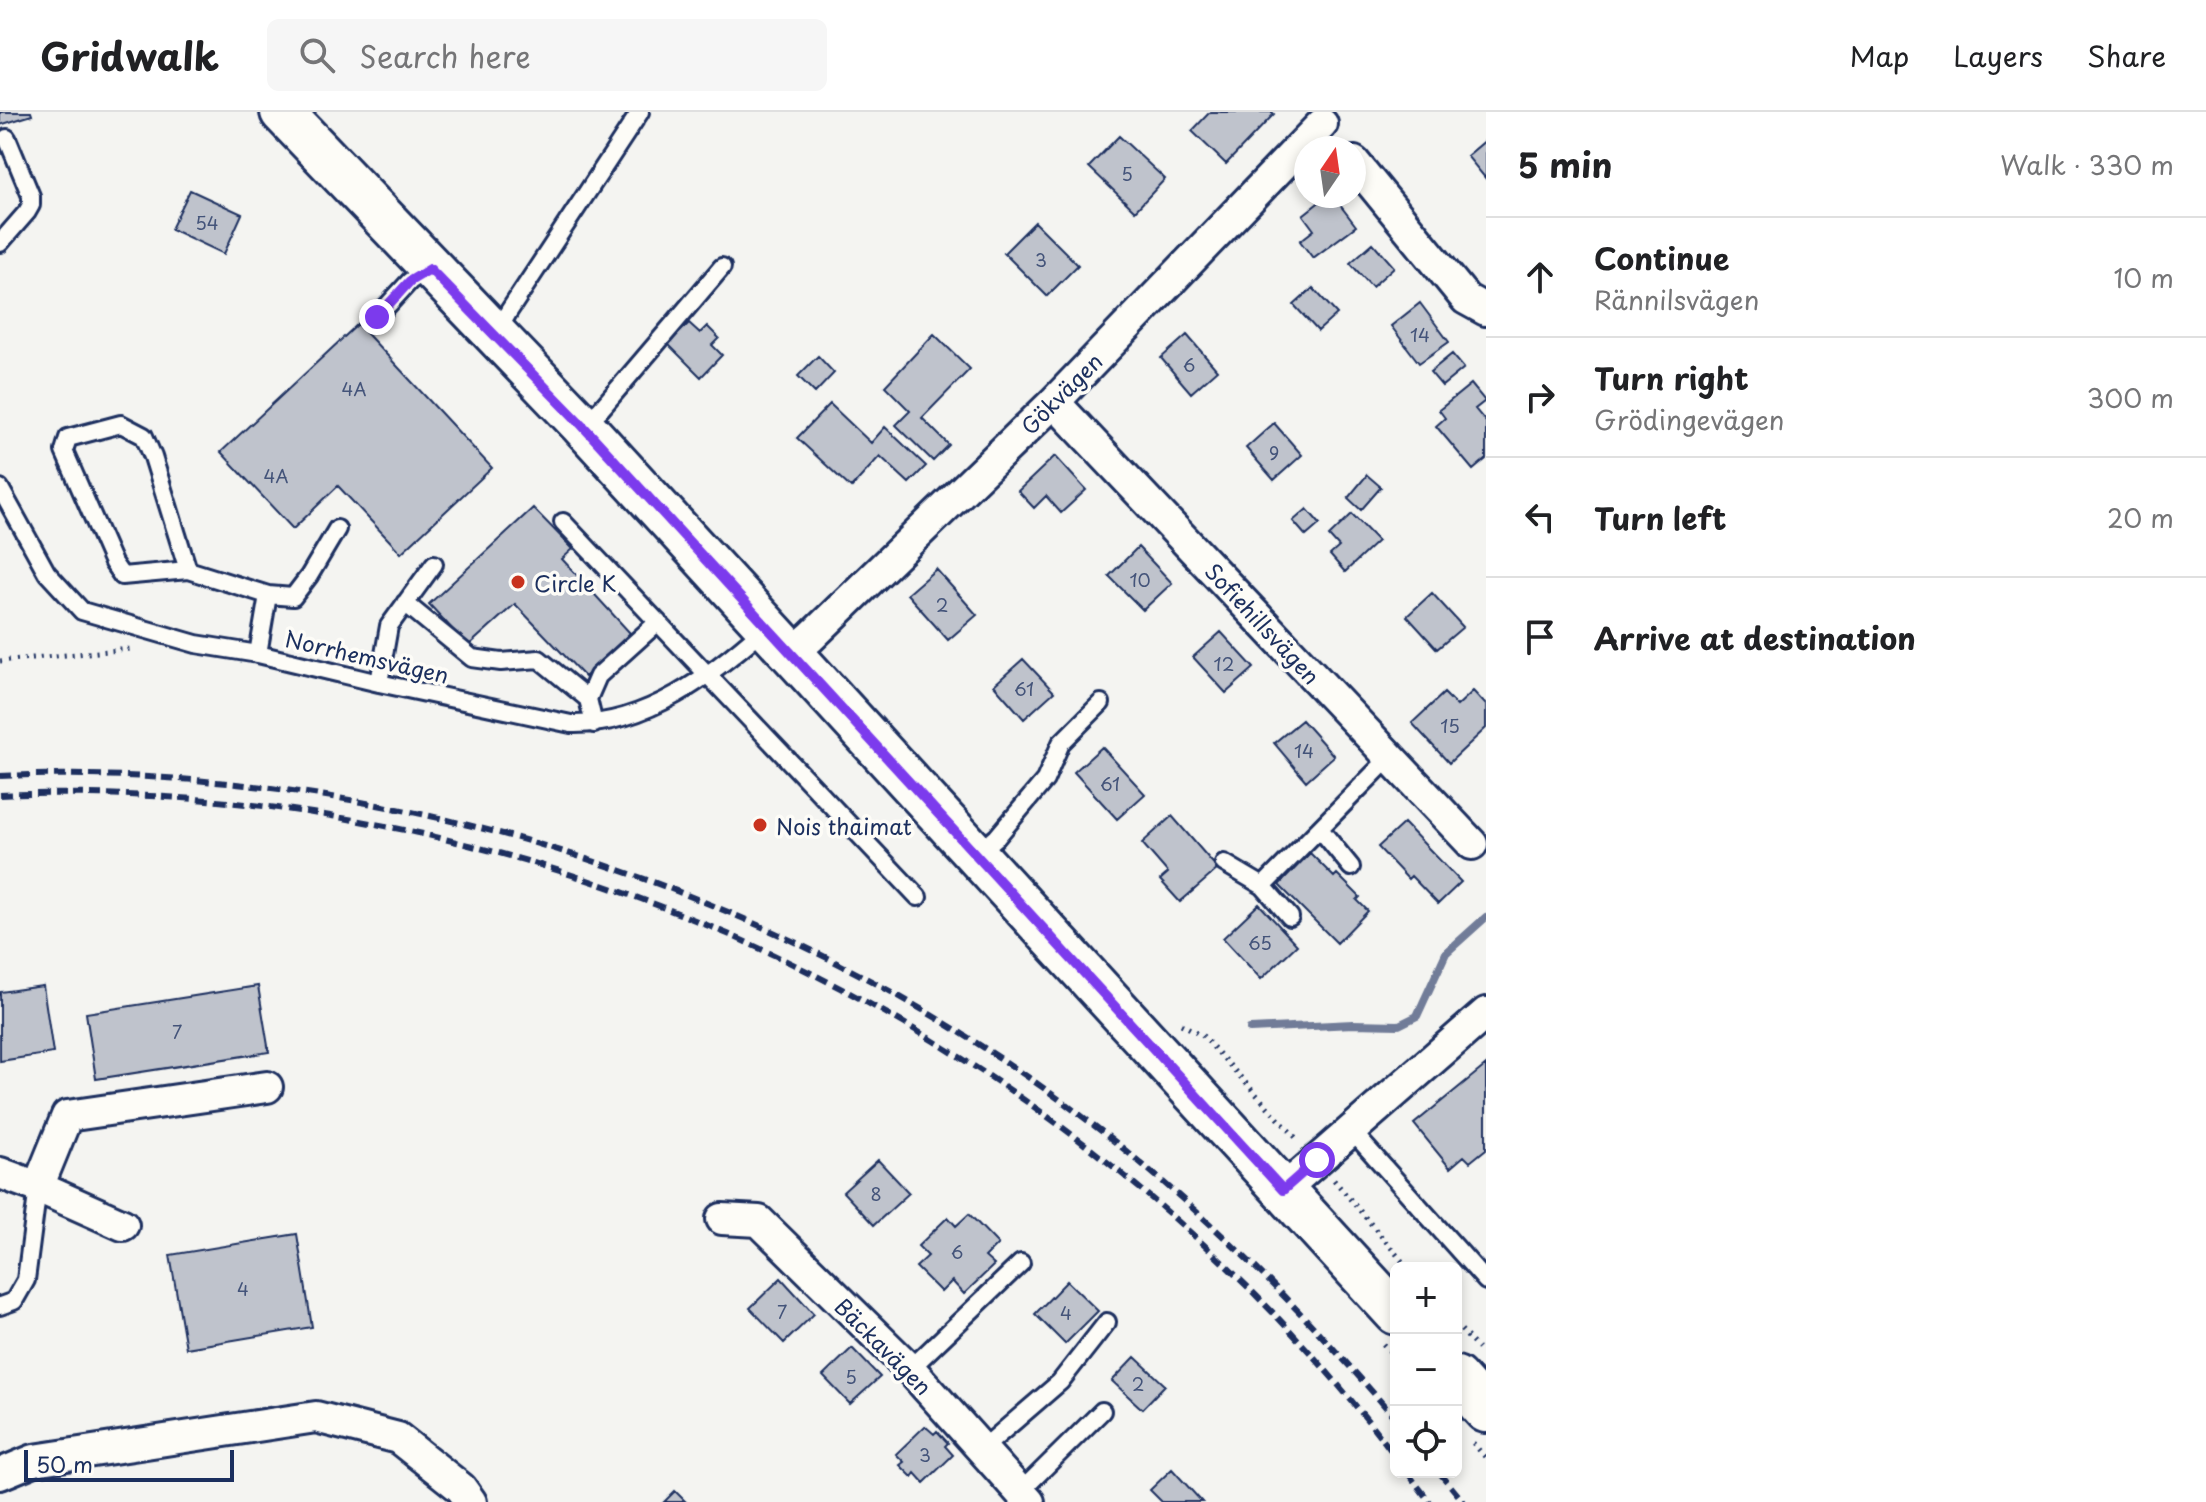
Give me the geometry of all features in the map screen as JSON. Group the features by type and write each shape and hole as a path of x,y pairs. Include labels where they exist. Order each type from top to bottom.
{"street":[{"path":"282,112 582,425 1390,1306"},
{"path":"1317,118 1332,136"},
{"name":"Gökvägen","path":"778,640 811,637 1054,402 1317,118"},
{"path":"1366,177 1466,299 1486,310"},
{"name":"Sofiehillsvägen","path":"1054,402 1472,844"},
{"path":"1283,1190 1486,1013"},
{"path":"38,1187 67,1116 267,1087"},
{"path":"0,1173 123,1225"},
{"name":"Bäckavägen","path":"722,1219 759,1221 910,1369 1024,1497"},
{"path":"1462,1385 1486,1411"},
{"path":"0,1474 34,1460 316,1417 398,1438 461,1488 471,1502"}],"lane":[{"path":"495,336 640,112"},
{"path":"0,243 31,205 31,196 7,138"},
{"path":"582,425 600,410 722,267"},
{"path":"377,317 410,281 430,269"},
{"path":"188,570 144,436 121,424 68,438 64,451 113,563 122,576 188,570 268,595 293,597 337,529"},
{"name":"Norrhemsvägen","path":"0,488 47,573 82,611 196,644 258,654 571,724 594,724 656,704 683,691 706,674 778,640"},
{"path":"563,522 918,897"},
{"path":"379,683 389,626 434,564"},
{"path":"258,654 268,595"},
{"path":"405,603 472,658 501,662 539,659 588,699"},
{"path":"594,724 588,699 598,676 658,622"},
{"path":"976,855 997,837 1045,780 1061,743 1101,703"},
{"path":"1263,886 1390,757"},
{"path":"1320,829 1351,867"},
{"path":"1224,863 1263,886 1290,917"},
{"path":"1351,1130 1486,1281"},
{"path":"0,1306 14,1301 26,1280 38,1187"},
{"path":"910,1369 1021,1263"},
{"path":"981,1450 1060,1382 1107,1322"},
{"path":"1024,1497 1102,1411"}],"path":[{"path":"0,661 136,649"},
{"path":"1462,1331 1486,1359"}],"building":[{"path":"0,112 31,112 32,115 0,125"},
{"path":"1210,112 1274,114 1226,164 1192,131"},
{"path":"1119,136 1165,179 1135,211 1089,167"},
{"path":"1486,140 1486,179 1467,156"},
{"path":"190,190 242,214 224,254 171,229"},
{"path":"1312,208 1342,208 1356,226 1313,258 1300,241 1314,230 1303,215"},
{"path":"1035,222 1078,265 1047,296 1004,253"},
{"path":"1373,243 1394,267 1372,287 1350,263"},
{"path":"1313,288 1337,314 1318,331 1294,305"},
{"path":"1420,303 1449,342 1419,363 1391,326"},
{"path":"689,323 700,333 707,326 719,338 712,345 722,355 701,377 668,344"},
{"path":"358,324 492,468 401,553 338,486 293,529 221,452"},
{"path":"934,334 970,369 922,418 949,445 933,461 896,425 910,411 885,386"},
{"path":"1187,335 1217,370 1191,393 1161,358"},
{"path":"1452,354 1464,368 1442,386 1430,372"},
{"path":"818,356 834,373 815,393 798,376"},
{"path":"1471,384 1485,401 1475,409 1486,422 1486,459 1473,470 1436,426 1445,418 1439,410"},
{"path":"830,404 871,443 885,427 926,466 909,483 880,456 851,488 797,438"},
{"path":"1274,423 1302,455 1274,480 1246,448"},
{"path":"1055,456 1086,490 1061,513 1046,496 1034,508 1018,491"},
{"path":"1367,475 1381,487 1361,510 1348,498"},
{"name":"Circle K","path":"533,508 573,549 562,559 630,633 585,677 515,604 468,646 429,604"},
{"path":"1307,509 1320,524 1306,536 1293,521"},
{"path":"1352,514 1378,541 1345,572 1330,555 1339,547 1329,536"},
{"path":"1138,547 1172,583 1143,610 1109,576"},
{"path":"936,569 977,615 948,640 907,594"},
{"path":"1432,593 1463,627 1437,649 1407,616"},
{"path":"1221,632 1254,668 1226,693 1193,657"},
{"path":"1023,659 1054,692 1024,719 994,685"},
{"path":"1473,691 1486,705 1486,728 1449,763 1412,723 1444,693 1457,706"},
{"path":"1302,720 1334,756 1306,781 1274,743"},
{"path":"1102,747 1145,794 1117,819 1074,772"},
{"path":"1172,816 1218,869 1180,902 1160,880 1168,873 1142,843"},
{"path":"1404,823 1461,882 1438,904 1411,876 1408,879 1378,847"},
{"path":"1310,853 1360,897 1357,900 1368,911 1337,943 1279,885"},
{"path":"1259,904 1297,945 1261,979 1223,938"},
{"path":"43,986 53,1053 0,1061 0,992"},
{"path":"258,986 269,1052 96,1079 86,1013"},
{"path":"1486,1065 1486,1149 1470,1162 1464,1156 1450,1168 1414,1124"},
{"path":"878,1160 909,1193 874,1225 843,1192"},
{"path":"969,1214 998,1244 985,1257 994,1265 964,1294 952,1281 941,1292 916,1267 928,1256 918,1246 948,1217 956,1226"},
{"path":"297,1234 312,1327 186,1348 170,1255"},
{"path":"781,1278 814,1314 784,1343 750,1308"},
{"path":"1067,1281 1098,1311 1065,1344 1035,1314"},
{"path":"852,1348 880,1377 850,1404 823,1376"},
{"path":"1135,1357 1165,1385 1142,1409 1112,1381"},
{"path":"925,1426 934,1434 937,1431 948,1443 945,1446 953,1455 924,1483 915,1473 912,1477 900,1465 904,1462 896,1454"},
{"path":"1172,1469 1202,1502 1162,1502 1150,1490"},
{"path":"675,1491 686,1502 664,1502"}],"waterway":[{"path":"1250,1029 1399,1025 1417,1016 1446,953 1486,917"}],"railway":[{"path":"0,776 153,777 305,793 455,822 603,864 746,920 884,988 1014,1068 1136,1159 1272,1284 1390,1412"},
{"path":"0,795 201,800 399,829 592,882 778,957 954,1053 1117,1169 1265,1304 1390,1450"},
{"path":"1412,1478 1430,1502"},
{"path":"1444,1478 1464,1502"}],"place":[{"name":"Circle K","path":"518,582"},
{"name":"Nois thaimat","path":"760,825"}],"route":[{"path":"377,317 410,281 430,269 582,425 1283,1190 1317,1160"}]}
